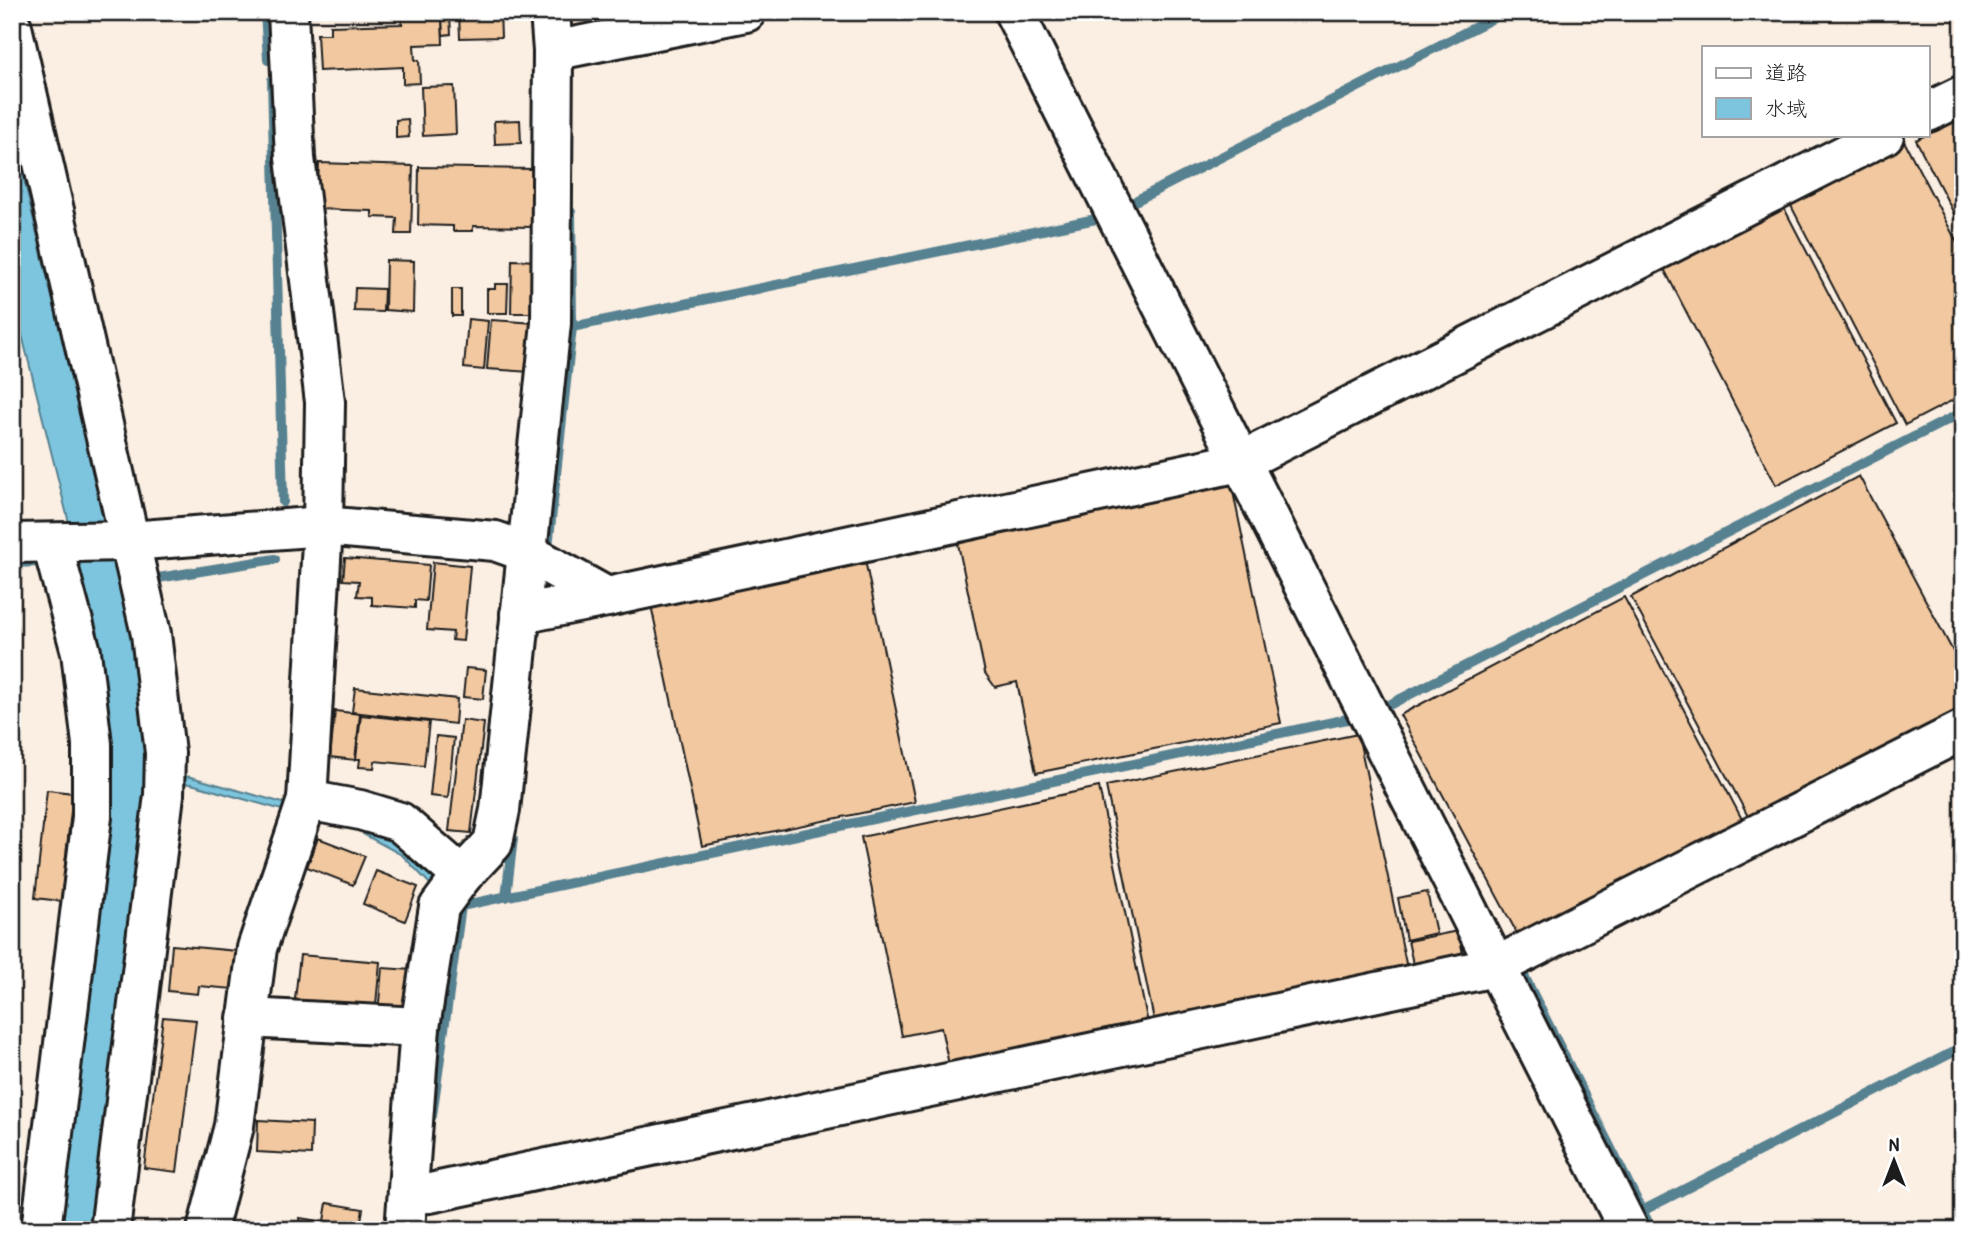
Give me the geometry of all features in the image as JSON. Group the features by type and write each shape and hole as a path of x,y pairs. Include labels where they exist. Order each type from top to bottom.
{"street":[{"path":"207,1230 234,1126 257,948 307,800 323,526 325,402 295,158 288,12"},
{"path":"550,12 563,49 551,323 526,552 532,612 493,843 439,907 420,1027 415,1203 1495,967 1963,730"},
{"path":"563,49 747,12"},
{"path":"1014,12 1629,1230"},
{"path":"12,27 126,541 151,634 165,753 165,777 110,1230"},
{"path":"1930,111 1963,94"},
{"path":"532,612 1240,462 1882,136"},
{"path":"12,543 126,541 323,526 495,541 526,552 607,597"},
{"path":"41,1230 92,817 92,744 81,652 57,544"},
{"path":"307,800 359,810 400,822 463,876"},
{"path":"247,1018 420,1027"}],"water":[{"path":"12,129 140,665 148,771 191,777 290,805 289,812 191,784 148,780 95,1230 58,1230 112,824 110,742 100,647 12,295"},
{"path":"366,824 406,846 442,882 435,889 402,855 363,834"}],"building":[{"path":"500,12 501,37 460,38 459,13"},
{"path":"442,15 443,44 414,45 415,60 419,60 420,83 403,84 403,67 319,71 317,34 330,34 330,26 402,24 401,17"},
{"path":"450,15 451,34 443,35 442,16"},
{"path":"454,86 456,134 423,136 421,87"},
{"path":"1963,116 1963,231 1916,140 1930,136 1930,133"},
{"path":"408,119 409,137 396,138 396,120"},
{"path":"520,120 521,143 495,144 494,121"},
{"path":"1904,141 1963,254 1963,395 1905,425 1788,200"},
{"path":"319,163 413,166 411,234 396,234 397,218 372,217 372,211 317,209"},
{"path":"419,167 535,169 534,227 473,226 473,231 453,231 453,226 418,225"},
{"path":"1783,206 1896,423 1776,485 1663,267"},
{"path":"386,260 414,261 413,312 385,310"},
{"path":"512,260 540,261 539,313 511,313"},
{"path":"495,284 508,284 507,313 487,313 487,289 495,289"},
{"path":"355,288 384,289 383,312 354,311"},
{"path":"452,289 461,289 461,316 452,316"},
{"path":"468,319 488,321 484,370 464,368"},
{"path":"491,320 535,323 531,372 487,369"},
{"path":"15,336 18,366 12,367 12,337"},
{"path":"1859,476 1963,670 1963,713 1752,824 1631,597"},
{"path":"1231,482 1281,723 1036,773 1017,682 995,687 985,673 957,539"},
{"path":"345,558 429,565 426,601 415,600 415,608 372,605 372,597 357,596 359,581 343,580"},
{"path":"865,560 915,802 702,846 651,605"},
{"path":"433,562 470,566 463,641 452,640 453,632 427,630"},
{"path":"1624,597 1743,821 1520,939 1400,715"},
{"path":"466,668 486,670 483,699 463,697"},
{"path":"355,688 457,699 455,724 352,712"},
{"path":"335,711 360,714 355,760 330,757"},
{"path":"361,715 429,722 424,766 375,761 374,768 359,767 360,759 356,759"},
{"path":"462,720 484,723 471,833 449,831"},
{"path":"1358,734 1408,973 1155,1025 1106,786"},
{"path":"436,736 454,738 448,798 430,796"},
{"path":"1099,787 1149,1028 950,1069 941,1028 902,1036 861,837"},
{"path":"47,790 73,793 61,901 35,898"},
{"path":"318,838 365,856 353,885 307,867"},
{"path":"376,871 418,887 405,921 363,904"},
{"path":"1427,892 1436,933 1406,940 1398,898"},
{"path":"1458,931 1464,958 1414,968 1408,941"},
{"path":"172,945 237,951 233,989 199,986 198,994 168,991"},
{"path":"300,955 380,962 375,1015 294,1008"},
{"path":"382,968 412,970 407,1017 378,1014"},
{"path":"163,1017 196,1020 177,1172 144,1168"},
{"path":"258,1120 312,1123 311,1155 257,1152"},
{"path":"327,1203 363,1209 360,1226 324,1221"},
{"path":"300,1218 361,1228 361,1230 298,1230"}],"waterway":[{"path":"265,12 268,60"},
{"path":"1137,200 1505,12"},
{"path":"272,80 283,502"},
{"path":"548,547 572,327 571,212"},
{"path":"572,327 1096,219"},
{"path":"1383,708 1963,412"},
{"path":"146,580 275,559"},
{"path":"12,563 41,562"},
{"path":"432,1116 461,906 1352,718"},
{"path":"506,897 513,838"},
{"path":"1524,976 1652,1230"},
{"path":"1642,1211 1963,1047"},
{"path":"1575,1230 1608,1223"}]}
